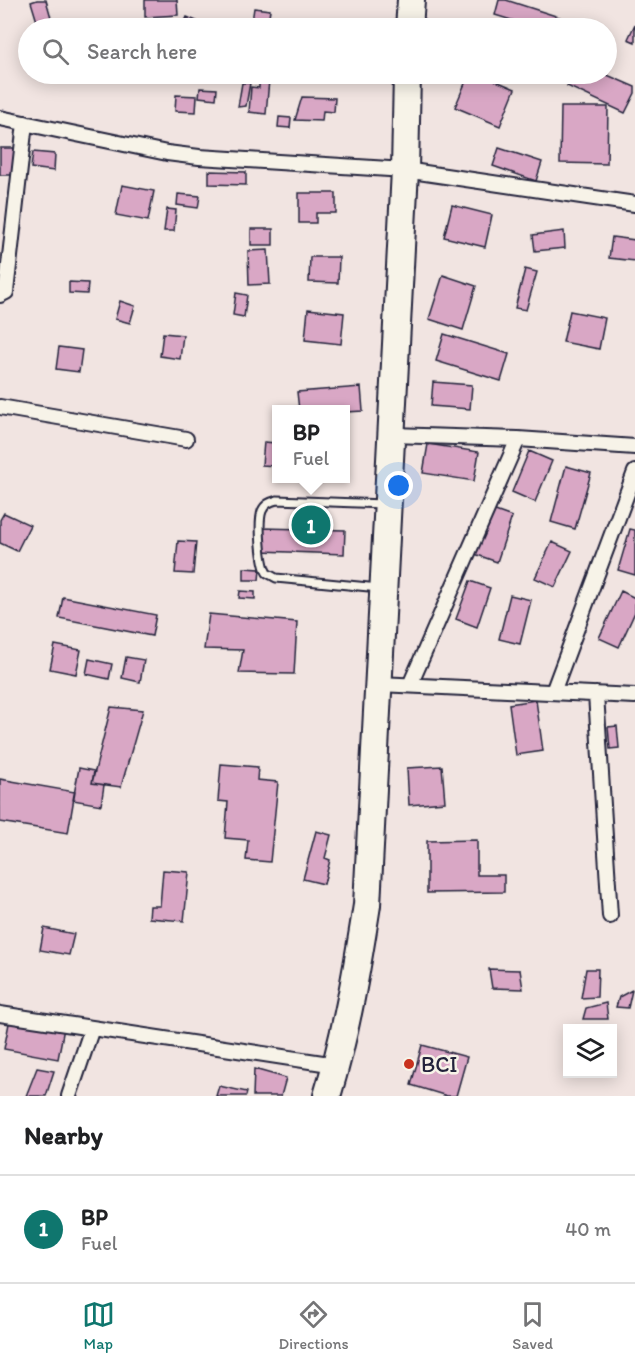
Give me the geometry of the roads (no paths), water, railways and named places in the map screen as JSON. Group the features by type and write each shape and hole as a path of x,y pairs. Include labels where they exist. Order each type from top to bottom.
{"highway":[{"path":"410,18 411,0"},
{"path":"327,1096 358,962 367,905 405,170 407,84"}],"street":[{"path":"0,118 167,153 405,170 635,204"},
{"path":"0,295 6,292 25,123"},
{"path":"0,407 186,439"},
{"path":"392,435 518,439 635,447"},
{"path":"410,685 518,439"},
{"path":"552,692 635,472"},
{"path":"379,684 635,696"},
{"path":"596,694 610,916"},
{"path":"0,1014 336,1065"},
{"path":"69,1096 92,1028"}],"lane":[{"path":"384,589 276,578 267,573 261,559 261,516 262,509 268,503 277,500 388,504"}],"place":[{"name":"BP","path":"311,525"},
{"name":"BCI","path":"409,1064"}]}
